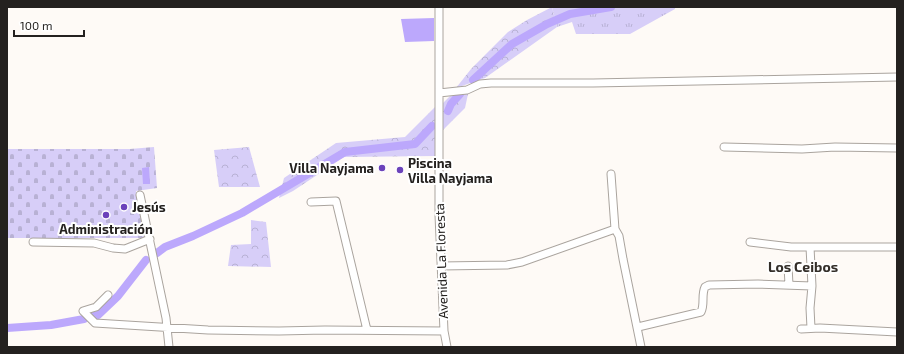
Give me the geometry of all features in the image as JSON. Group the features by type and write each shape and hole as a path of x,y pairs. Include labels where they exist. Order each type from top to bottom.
{"street":[{"name":"Avenida La Floresta","path":"439,7 441,266 444,331 447,347"},
{"path":"439,93 467,90 480,84 491,83 593,83 897,77"},
{"path":"724,146 802,149 835,147 897,148"},
{"path":"612,174 615,229 620,236 623,260 641,347"},
{"path":"140,195 166,318 169,347"},
{"path":"311,202 336,201 368,330"},
{"path":"441,266 507,265 522,262 615,229"},
{"path":"32,242 94,243 113,248 125,249 150,239"},
{"path":"750,242 791,247 897,247"},
{"path":"810,247 812,286 810,308 811,328"},
{"path":"788,266 789,285"},
{"path":"638,327 701,312 703,308 703,290 709,285 812,286"},
{"path":"108,296 96,307 83,311 95,323 271,331 444,331"},
{"path":"801,329 811,328 897,332"}],"green space":[{"path":"552,7 675,7 675,9 630,34 576,34 572,22 557,27"},
{"path":"552,7 557,27 485,78 456,88 471,69 508,32"},
{"path":"468,94 465,108 443,130 442,104 451,95"},
{"path":"435,107 436,156 344,157 293,191 279,198 284,178 336,143 405,137"},
{"path":"154,147 157,188 136,191 144,238 7,238 7,149 130,149"},
{"path":"249,147 260,187 219,187 214,150"},
{"path":"251,220 266,222 271,267 228,266 231,245 251,244"}],"shaded area":[{"path":"434,18 434,41 405,42 401,19"},
{"path":"149,167 150,184 143,184 142,168"}],"waterway":[{"path":"473,80 512,44 547,24 570,14 611,7"},
{"path":"448,111 451,104 460,94"},
{"path":"157,253 165,247 193,236 242,213 345,152 415,144 432,126"},
{"path":"94,316 98,315 118,296 146,260"},
{"path":"7,328 51,325 84,319"}],"place":[{"name":"Villa Nayjama","path":"382,168"},
{"name":"Piscina Villa Nayjama","path":"400,170"},
{"name":"Jesús","path":"124,207"},
{"name":"Administración","path":"106,215"}],"district":[{"name":"Los Ceibos","path":"803,266"}]}
